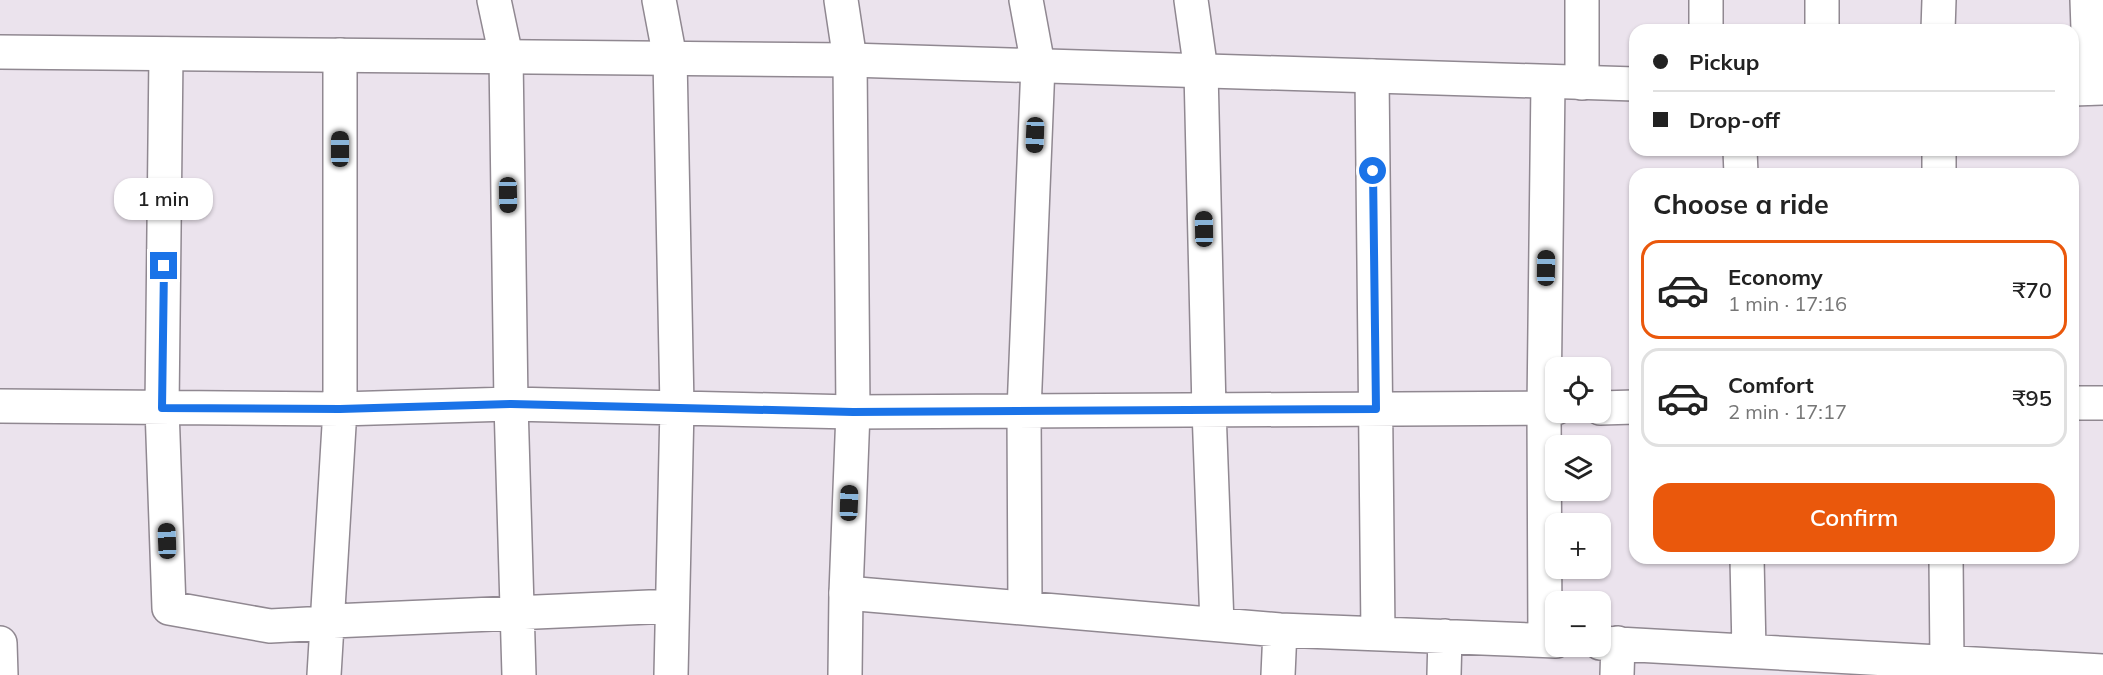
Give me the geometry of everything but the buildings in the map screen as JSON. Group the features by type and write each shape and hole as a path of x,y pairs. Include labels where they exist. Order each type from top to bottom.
{"street":[{"path":"494,0 506,56 511,404 519,675"},
{"path":"659,0 670,58 676,407 671,675"},
{"path":"841,0 850,60 853,412 845,675"},
{"path":"1024,608 1024,411 1038,65 1026,0"},
{"path":"1191,0 1201,71 1209,410 1217,624"},
{"path":"1582,0 1582,82"},
{"path":"1706,0 1706,24"},
{"path":"1822,0 1822,24"},
{"path":"1938,24 1939,0"},
{"path":"2087,0 2089,88"},
{"path":"0,52 850,60 1629,84"},
{"path":"166,54 162,408 169,608 270,626 333,621 672,606"},
{"path":"324,675 340,409 340,55"},
{"path":"1372,76 1377,634"},
{"path":"1548,82 1550,357"},
{"path":"2079,403 2103,402"},
{"path":"0,406 340,409 511,404 853,412 1545,408"},
{"path":"1611,408 1629,407"},
{"path":"1550,423 1550,591"},
{"path":"1747,564 1749,651"},
{"path":"1947,564 1960,667"},
{"path":"846,593 1280,630 1545,640"},
{"path":"1278,675 1280,630"},
{"path":"1444,675 1445,636"},
{"path":"0,643 1,675"},
{"path":"1612,654 1749,651 1789,664 2103,671"}],"route":[{"path":"164,266 162,408 340,409 511,404 853,412 1376,409 1373,171"}]}
